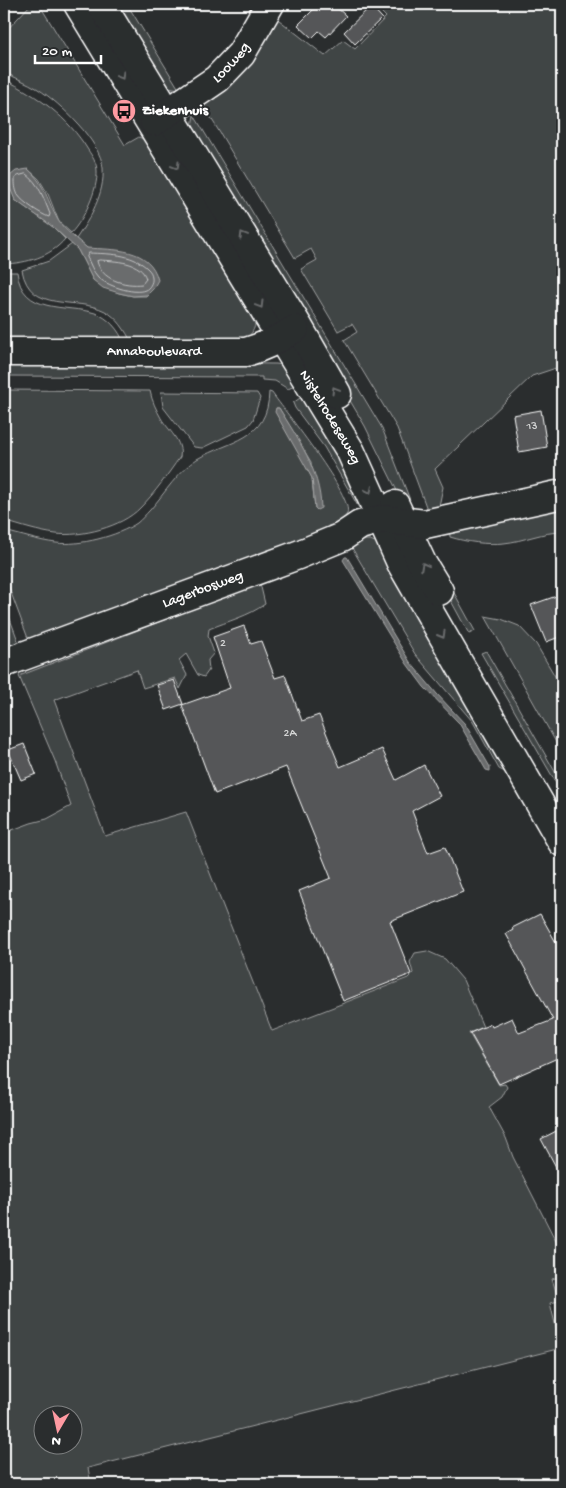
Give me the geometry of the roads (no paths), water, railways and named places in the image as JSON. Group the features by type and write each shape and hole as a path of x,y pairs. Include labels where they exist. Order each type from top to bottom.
{"street":[{"name":"Nistelrodeseweg","path":"78,4 159,119 289,332 369,447 392,520 401,564 562,842"},
{"name":"Nistelrodeseweg","path":"101,4 159,119"},
{"name":"Looweg","path":"159,119 217,79 240,54 270,4"},
{"name":"Annaboulevard","path":"4,352 246,352 263,347 289,332"},
{"path":"392,520 425,524 562,494"},
{"name":"Nistelrodeseweg","path":"392,520 422,563 562,805"},
{"name":"Lagerbosweg","path":"4,664 342,537 360,525 392,520"}],"water":[{"path":"28,169 43,187 60,223 87,248 130,252 147,261 154,269 158,280 147,295 133,296 103,288 93,280 78,250 53,227 15,200 10,188 10,176 16,171"},
{"path":"276,408 279,408 307,455 320,494 321,508 317,510 315,508 312,478 275,412"},
{"path":"347,557 410,662 465,724 490,767 490,771 486,770 459,723 424,687 407,664 343,560"}],"place":[{"name":"Ziekenhuis","path":"124,111"}]}
